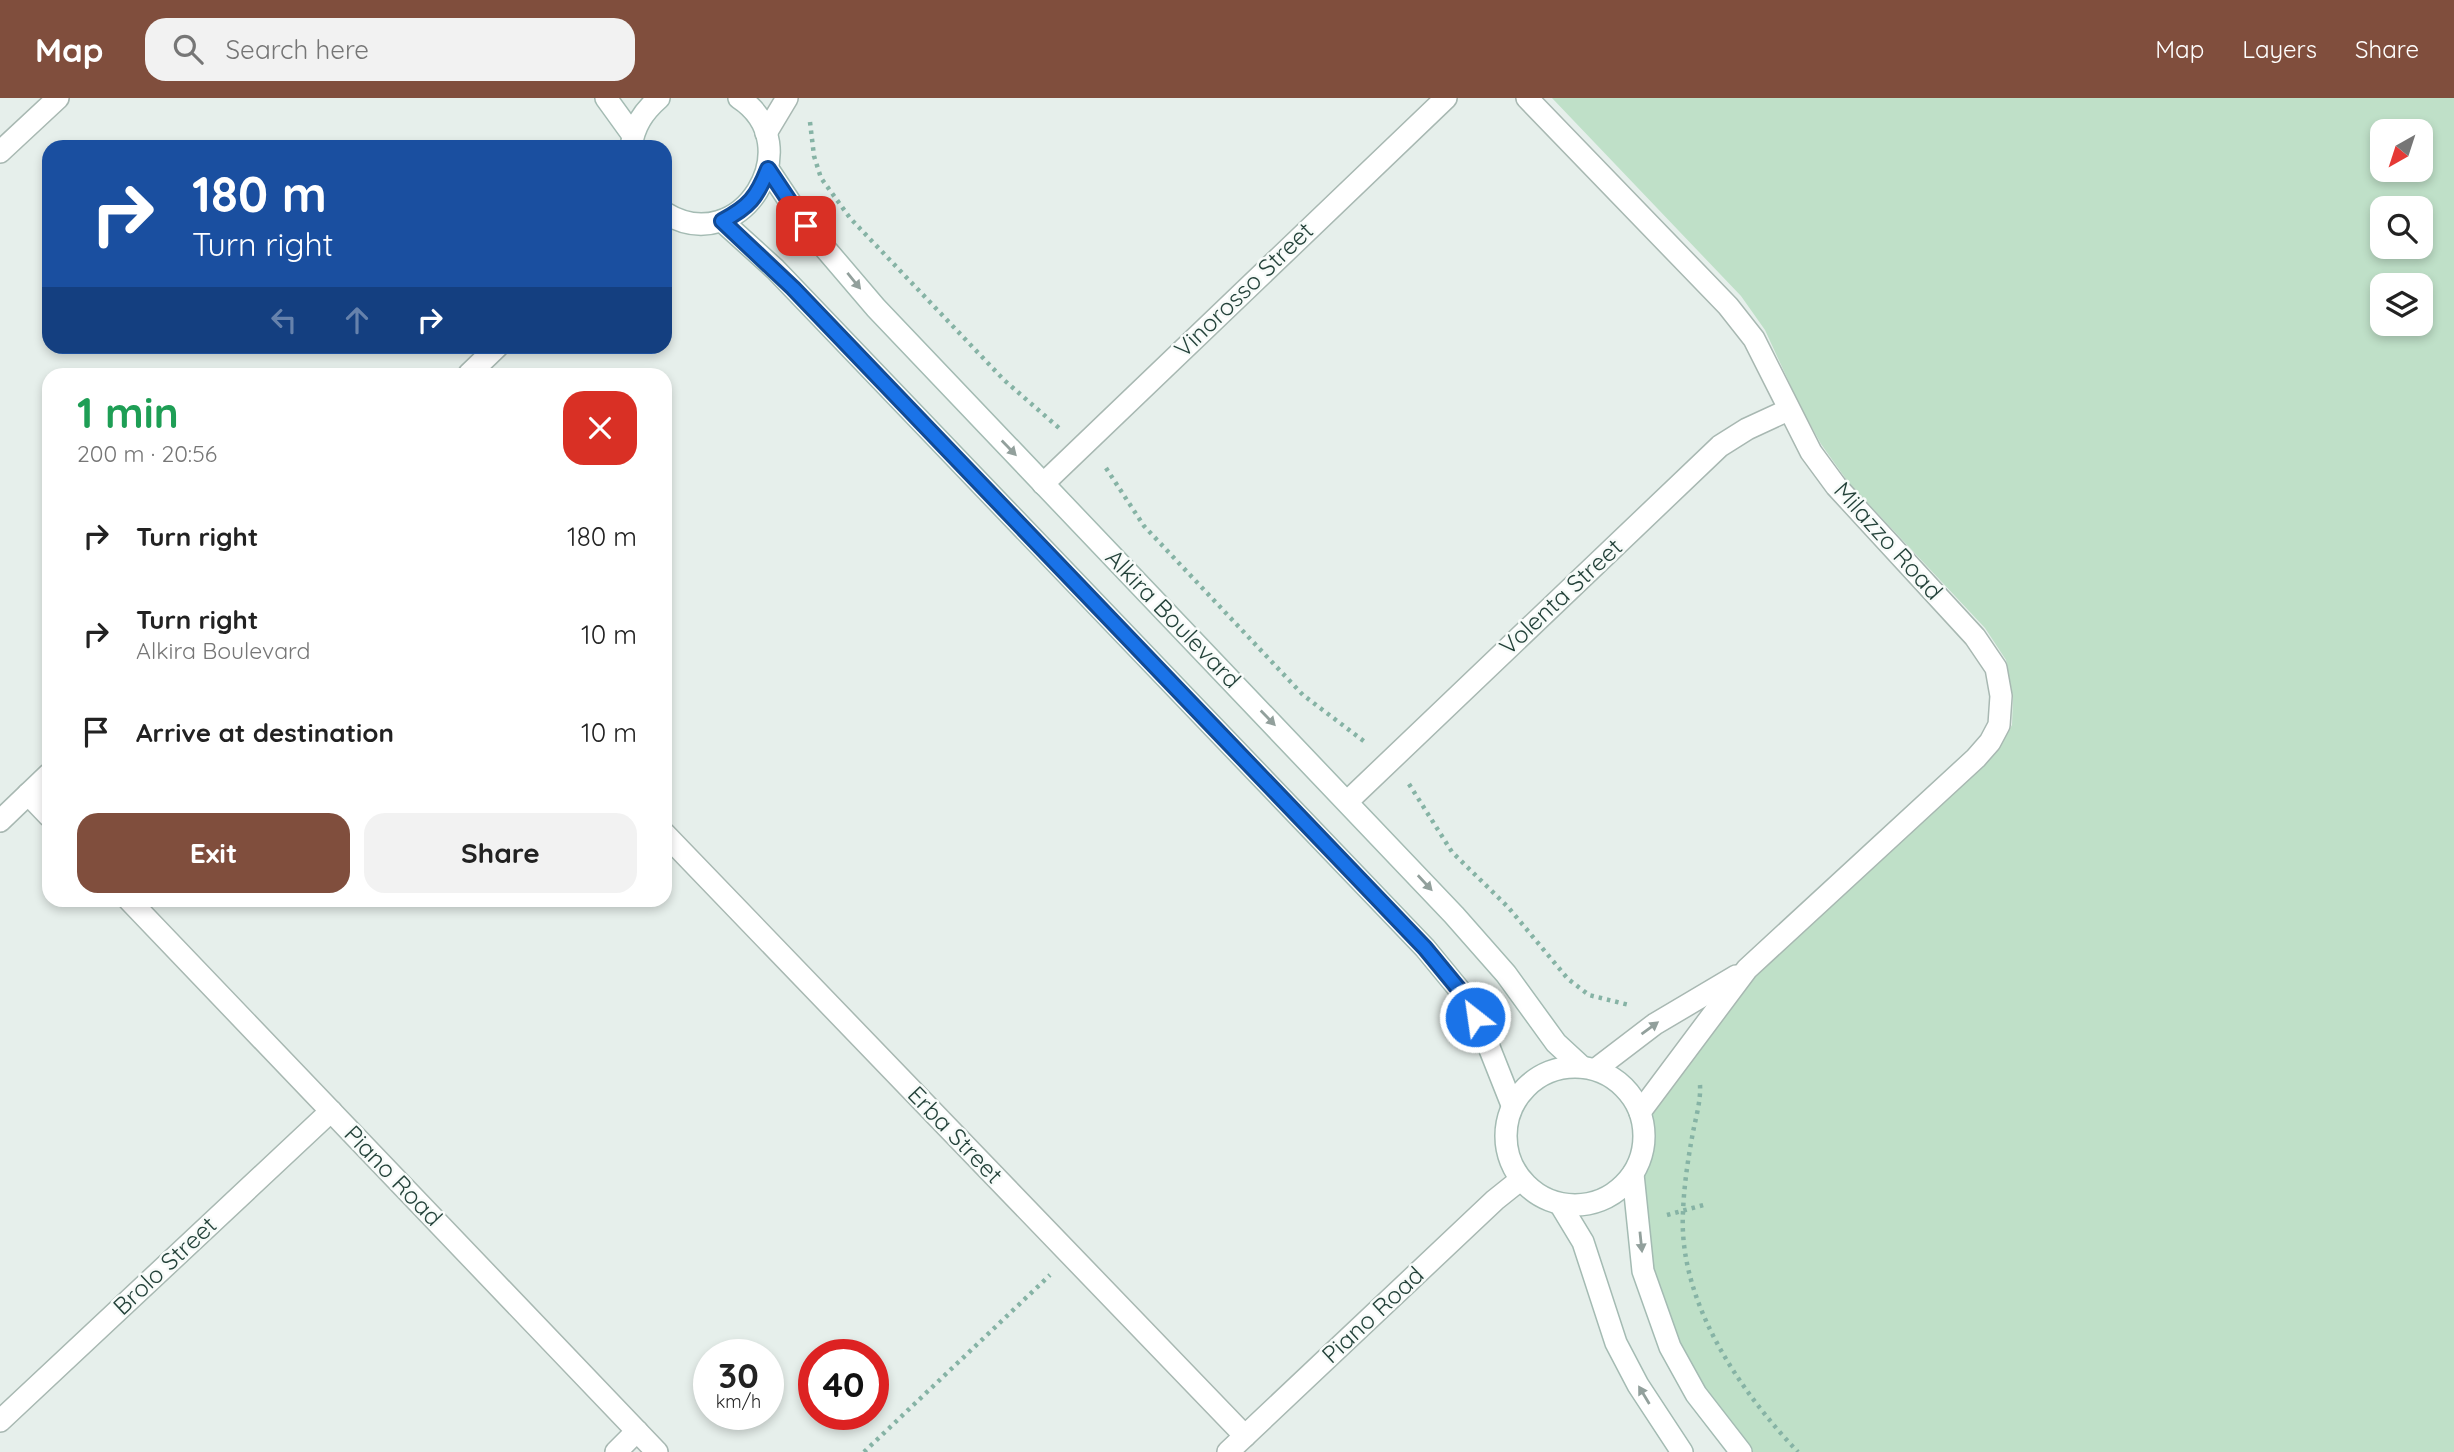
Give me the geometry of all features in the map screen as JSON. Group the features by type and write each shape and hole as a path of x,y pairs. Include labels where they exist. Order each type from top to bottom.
{"street":[{"path":"0,152 58,98"},
{"path":"606,98 630,140"},
{"path":"631,140 643,113 659,98"},
{"path":"672,218 679,222 701,225 722,221 743,209 759,192 768,169 766,133 757,116 739,98"},
{"path":"766,133 787,98"},
{"name":"Vinorosso Street","path":"1043,484 1446,98"},
{"name":"Milazzo Road","path":"1527,98 1728,306 1754,340 1811,452 1836,486 1975,637 1996,668 1999,725 1990,741 1976,758 1747,969 1640,1112"},
{"name":"Alkira Boulevard","path":"768,169 806,226 876,308 1454,915 1506,974 1556,1043 1589,1068"},
{"name":"Alkira Boulevard","path":"722,221 775,269 1425,948 1462,993 1488,1042 1512,1105"},
{"path":"475,368 490,354"},
{"name":"Volenta Street","path":"1348,801 1720,446 1747,429 1788,410"},
{"path":"0,821 42,781"},
{"path":"28,794 42,809"},
{"name":"Erba Street","path":"672,841 1245,1436"},
{"name":"Piano Road","path":"136,907 657,1452"},
{"name":"Milazzo Road","path":"1589,1068 1655,1024 1747,969"},
{"path":"1560,1068 1589,1068 1615,1079 1630,1094 1640,1112 1644,1133 1642,1154 1633,1174 1619,1189 1601,1200 1581,1205 1560,1204 1541,1196 1520,1180 1506,1146 1506,1125 1512,1105 1524,1088 1540,1075 1560,1068"},
{"name":"Brolo Street","path":"0,1421 331,1111"},
{"path":"1633,1174 1643,1271 1671,1347 1696,1394 1741,1452"},
{"name":"Piano Road","path":"1228,1452 1495,1199 1520,1180"},
{"path":"1560,1204 1583,1242 1616,1343 1638,1385 1682,1452"},
{"path":"615,1452 637,1431"}],"path":[{"path":"1639,1223 1707,1204"},
{"path":"864,1452 1071,1255"}],"green space":[{"path":"1552,98 2454,98 2454,1452 1752,1452 1702,1388 1675,1342 1651,1265 1642,1176 1652,1132 1649,1115 1752,975 1997,749 2012,725 2013,698 2006,660 1985,628 1848,482 1821,444 1799,404 1765,330 1741,296"}],"route":[{"path":"806,226 768,169 759,192 743,209 722,221 775,269 1425,948 1462,993 1475,1017"}]}
